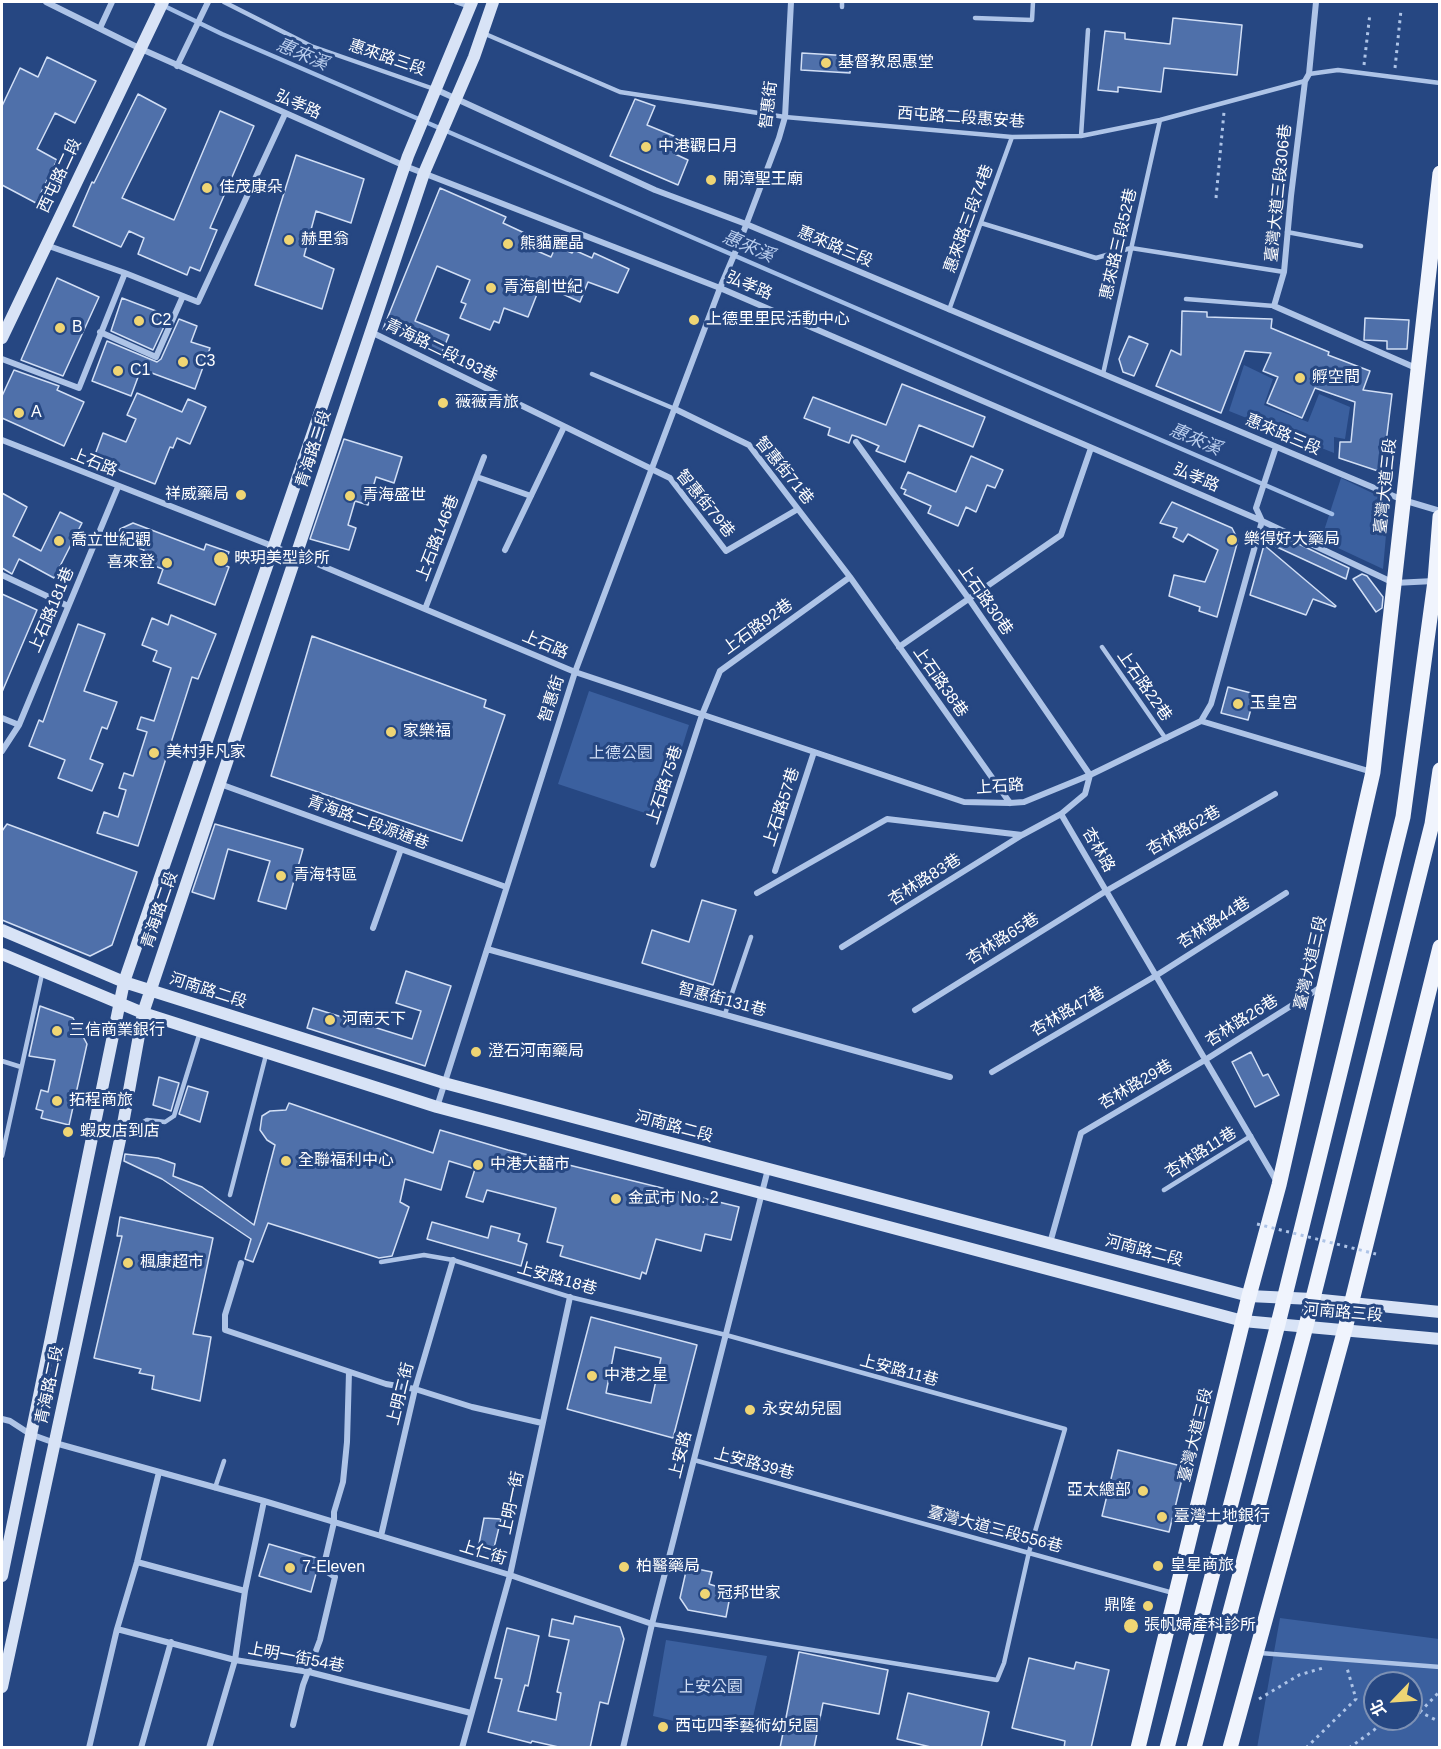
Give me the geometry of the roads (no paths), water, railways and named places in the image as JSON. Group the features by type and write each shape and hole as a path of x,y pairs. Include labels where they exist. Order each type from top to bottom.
{"main road":[{"name":"西屯路二段","path":"2,338 162,2"},
{"path":"456,100 493,2"},
{"path":"437,90 472,4"},
{"name":"青海路二段","path":"2,1576 124,982 406,161 437,90"},
{"name":"青海路二段","path":"2,1687 121,1135 143,1013 425,168 456,100"},
{"name":"臺灣大道三段","path":"1138,1748 1249,1296 1279,1185 1373,772 1416,368 1440,173"},
{"path":"1167,1748 1285,1297 1403,817 1437,578 1440,517"},
{"path":"1194,1748 1306,1326 1432,824 1440,770"},
{"name":"河南路二段","path":"2,930 124,982 444,1083 1249,1296 1352,1302"},
{"path":"1230,1748 1346,1329 1440,946"},
{"path":"2,954 143,1013 437,1107 1243,1321"},
{"name":"河南路三段","path":"1352,1302 1440,1312"},
{"name":"河南路三段","path":"1243,1321 1440,1339"}],"street":[{"name":"弘孝路","path":"46,2 177,66 285,114 425,168 720,288 1262,521 1394,583 1437,578"},
{"path":"100,28 112,2"},
{"path":"177,66 208,2"},
{"name":"智惠街","path":"437,1107 575,672 785,117 790,2"},
{"path":"1305,81 1309,74 1317,2"},
{"name":"臺灣大道三段306巷","path":"1274,306 1284,272 1305,81"},
{"name":"惠來路三段","path":"437,90 655,190 746,224 1403,500 1440,511"},
{"path":"46,245 198,302 285,114"},
{"path":"2,359 79,388 125,273"},
{"path":"100,332 156,357 183,296"},
{"path":"1274,306 1416,368"},
{"name":"青海路二段193巷","path":"371,332 652,470"},
{"name":"智惠街71巷","path":"675,409 749,445 850,577"},
{"path":"505,550 564,426"},
{"name":"上石路","path":"2,440 296,555 575,672 964,802 1024,802 1090,775 1201,721"},
{"name":"上石路30巷","path":"856,442 969,599 1090,775"},
{"path":"1276,447 1257,508 1262,521 1211,704 1201,721 1373,772"},
{"path":"899,647 1061,535 1091,448"},
{"name":"上石路146巷","path":"425,609 484,457"},
{"name":"智惠街79巷","path":"652,470 670,478 726,551 798,509"},
{"path":"477,477 531,496"},
{"name":"上石路181巷","path":"2,751 19,725 118,487"},
{"path":"2,575 68,606"},
{"name":"上石路38巷","path":"850,577 1010,803"},
{"name":"上石路92巷","path":"702,715 720,671 850,577"},
{"name":"上石路75巷","path":"653,865 702,715"},
{"path":"2,718 19,725"},
{"name":"上石路57巷","path":"775,871 814,752"},
{"path":"757,893 886,819 1022,836 1061,814 1085,794 1090,775"},
{"name":"青海路二段源通巷","path":"220,784 506,887"},
{"name":"杏林路62巷","path":"1106,891 1275,794"},
{"name":"杏林路","path":"1061,814 1279,1185"},
{"name":"杏林路83巷","path":"843,947 1022,836"},
{"path":"374,928 401,849"},
{"name":"杏林路65巷","path":"915,1010 1106,891"},
{"name":"杏林路44巷","path":"1157,975 1286,893"},
{"name":"智惠街131巷","path":"487,949 950,1077"},
{"name":"杏林路47巷","path":"992,1072 1157,975"},
{"name":"杏林路26巷","path":"1205,1060 1324,985"},
{"name":"杏林路29巷","path":"1050,1243 1081,1133 1205,1060"},
{"name":"上安路","path":"623,1748 652,1624 768,1169"},
{"name":"上明二街","path":"381,1536 415,1389 453,1260"},
{"path":"241,1263 225,1315 225,1330 386,1384 415,1389 472,1407 542,1424"},
{"name":"上明一街","path":"462,1748 510,1575 570,1297"},
{"path":"293,1725 303,1685 320,1640 335,1577 323,1569 334,1522 334,1512 343,1482 347,1442 349,1372"},
{"name":"上仁街","path":"2,1419 10,1421 30,1434 55,1443 264,1501 510,1575 652,1624"},
{"path":"89,1748 117,1629 137,1562 159,1472"},
{"path":"209,1748 235,1660 245,1592 264,1501"},
{"path":"137,1562 245,1592"},
{"name":"上明一街54巷","path":"117,1629 235,1660 309,1672 471,1713"},
{"path":"141,1748 171,1642"}],"lane":[{"name":"惠來路三段","path":"224,2 311,46 437,90"},
{"path":"456,2 472,4"},
{"path":"975,18 1032,20 1033,2"},
{"path":"1081,136 1088,30"},
{"name":"西屯路二段惠安巷","path":"483,33 620,92 785,117 1012,137 1081,136 1160,120 1305,81"},
{"path":"1309,74 1338,70 1440,82"},
{"name":"惠來路三段52巷","path":"1103,374 1160,120"},
{"name":"惠來路三段74巷","path":"949,310 1012,137"},
{"path":"981,223 1096,258 1131,248 1284,272"},
{"path":"1287,232 1361,246"},
{"path":"1186,299 1274,306"},
{"path":"592,374 675,409"},
{"name":"上石路22巷","path":"1102,647 1166,739"},
{"path":"724,1014 751,937"},
{"path":"2,1156 43,971"},
{"path":"121,1135 147,1120 165,1122 174,1116 200,1031"},
{"path":"230,1195 267,1052"},
{"path":"2,1061 21,1067"},
{"name":"杏林路11巷","path":"1164,1190 1251,1136"},
{"name":"上安路18巷","path":"381,1262 424,1255 453,1260 570,1297 726,1335"},
{"name":"上安路11巷","path":"726,1335 1065,1429 1029,1552"},
{"name":"上安路39巷","path":"694,1460 807,1491"},
{"path":"215,1488 224,1461"},
{"name":"臺灣大道三段556巷","path":"807,1491 1176,1594"},
{"name":"上仁街","path":"652,1624 997,1680 1004,1663 1029,1552"},
{"path":"1257,1653 1440,1667"}],"waterway":[{"name":"惠來溪","path":"156,2 222,34 1332,514"}],"place":[{"name":"基督教恩惠堂","path":"826,63"},
{"name":"中港觀日月","path":"646,147"},
{"name":"開漳聖王廟","path":"711,180"},
{"name":"佳茂康朵","path":"207,188"},
{"name":"赫里翁","path":"289,240"},
{"name":"熊貓麗晶","path":"508,244"},
{"name":"青海創世紀","path":"491,288"},
{"name":"上德里里民活動中心","path":"694,320"},
{"name":"C2","path":"139,321"},
{"name":"B","path":"60,328"},
{"name":"C3","path":"183,362"},
{"name":"C1","path":"118,371"},
{"name":"孵空間","path":"1300,378"},
{"name":"薇薇青旅","path":"443,403"},
{"name":"A","path":"19,413"},
{"name":"祥威藥局","path":"241,495"},
{"name":"青海盛世","path":"350,496"},
{"name":"樂得好大藥局","path":"1232,540"},
{"name":"喬立世紀觀","path":"59,541"},
{"name":"映玥美型診所","path":"221,559"},
{"name":"喜來登","path":"167,563"},
{"name":"玉皇宮","path":"1238,704"},
{"name":"家樂福","path":"391,732"},
{"name":"美村非凡家","path":"154,753"},
{"name":"青海特區","path":"281,876"},
{"name":"河南天下","path":"330,1020"},
{"name":"三信商業銀行","path":"57,1031"},
{"name":"澄石河南藥局","path":"476,1052"},
{"name":"拓程商旅","path":"57,1101"},
{"name":"蝦皮店到店","path":"68,1132"},
{"name":"全聯福利中心","path":"286,1161"},
{"name":"中港大囍市","path":"478,1165"},
{"name":"金武市 No. 2","path":"616,1199"},
{"name":"楓康超市","path":"128,1263"},
{"name":"中港之星","path":"592,1376"},
{"name":"永安幼兒園","path":"750,1410"},
{"name":"亞太總部","path":"1143,1491"},
{"name":"臺灣土地銀行","path":"1162,1517"},
{"name":"皇星商旅","path":"1158,1566"},
{"name":"柏醫藥局","path":"624,1567"},
{"name":"7-Eleven","path":"290,1568"},
{"name":"冠邦世家","path":"705,1594"},
{"name":"鼎隆","path":"1148,1606"},
{"name":"張帆婦產科診所","path":"1131,1626"},
{"name":"西屯四季藝術幼兒園","path":"663,1727"}],"park label":[{"name":"上德公園","path":"621,754"},
{"name":"上安公園","path":"711,1688"}]}
